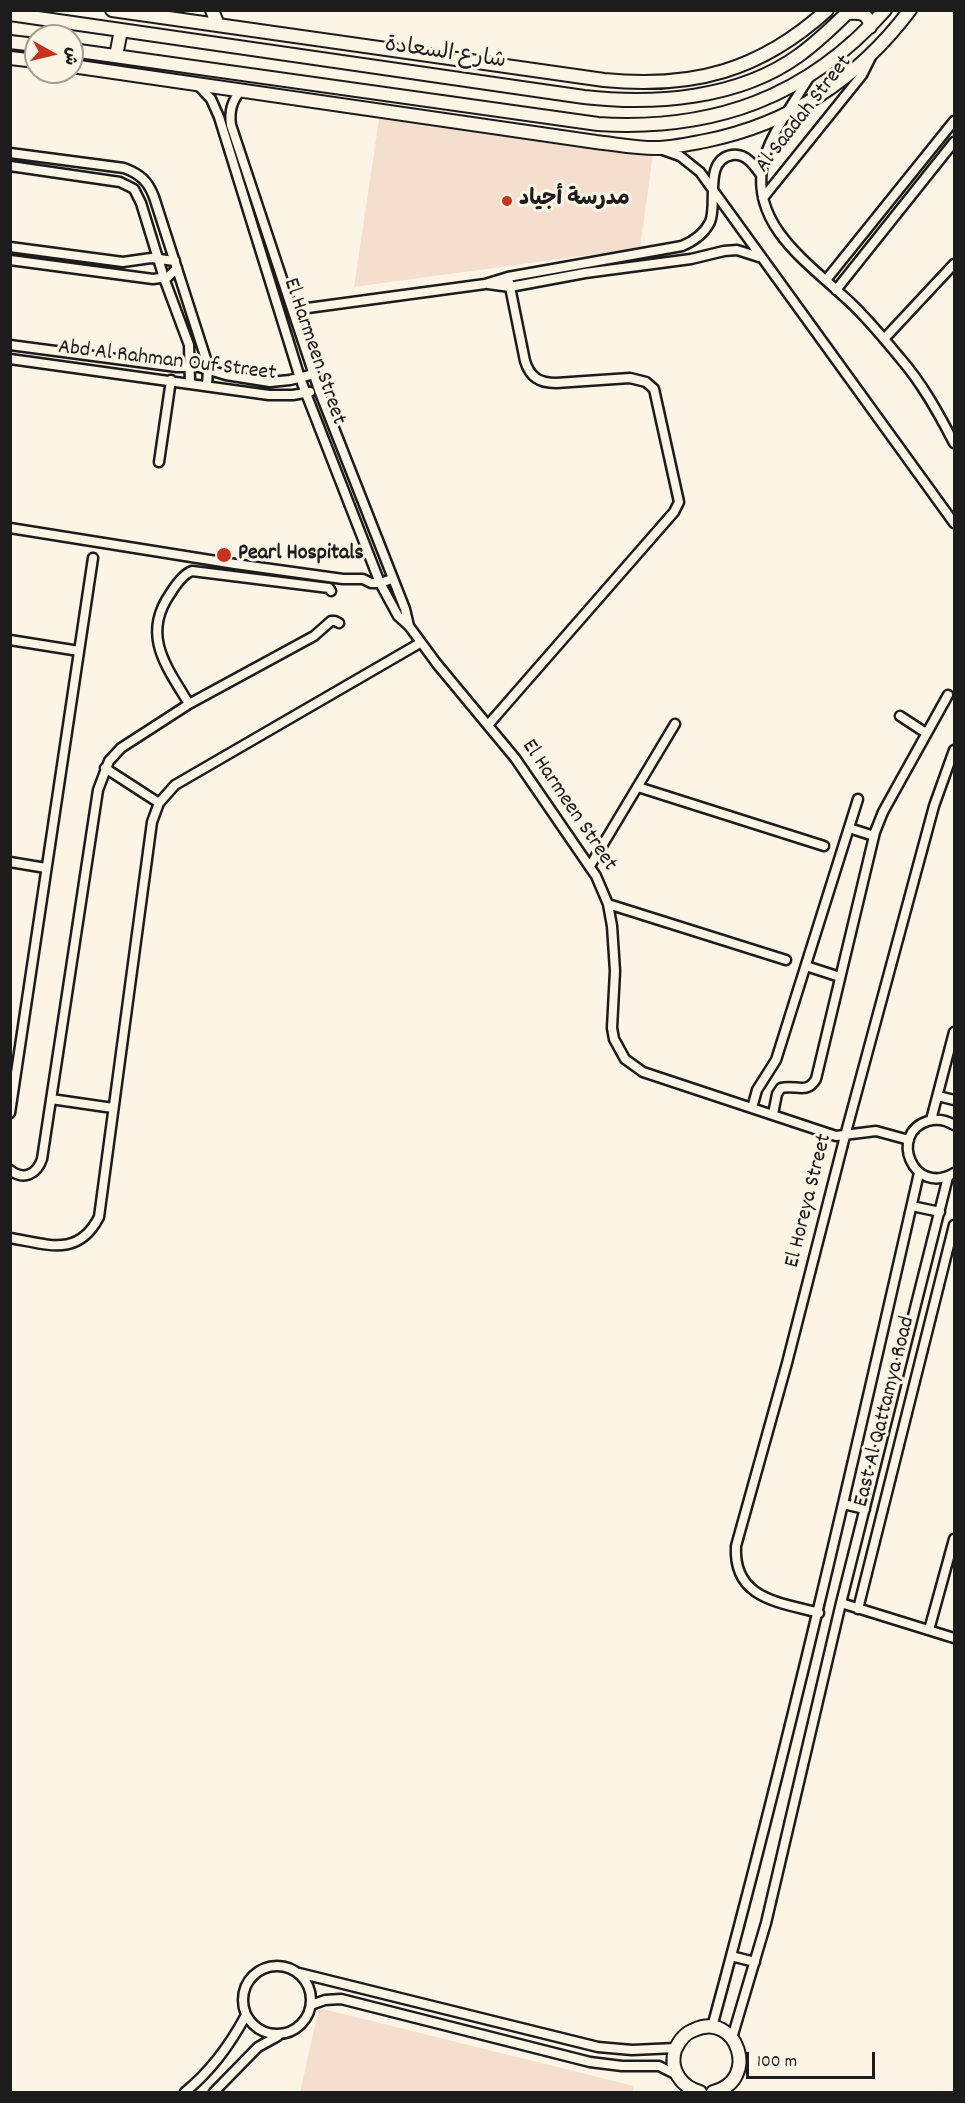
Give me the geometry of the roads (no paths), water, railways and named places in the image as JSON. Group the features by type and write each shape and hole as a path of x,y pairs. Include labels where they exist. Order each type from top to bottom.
{"street":[{"path":"112,10 169,14 218,25 572,75 658,83 713,75 765,55 789,41 827,10"},
{"path":"212,10 218,25"},
{"name":"شارع السعادة","path":"84,52 562,119 629,126 661,125 723,114 753,104 810,76 836,58 885,10"},
{"path":"657,148 727,136 788,114 846,78 873,53 910,10"},
{"path":"849,12 864,14 869,19 870,27"},
{"name":"شارع السعادة","path":"10,14 584,97 659,101 726,88 772,71 797,57 849,12"},
{"path":"116,56 121,30"},
{"path":"340,62 355,44"},
{"name":"Al Saadah Street","path":"763,198 862,75 873,53"},
{"path":"84,68 572,139 657,148 675,154 691,163 700,172 760,258 954,523"},
{"path":"572,75 584,97"},
{"path":"810,76 767,149 761,175 763,198 767,210 790,247 855,307 884,339 919,383 954,443"},
{"name":"El Harmeen Street","path":"197,84 211,99 219,117 305,393 380,583 398,616 409,626 420,643 528,775 590,866 608,904 615,971 612,1028 614,1039 625,1059 643,1072 836,1136 876,1131 909,1140"},
{"path":"330,86 345,106"},
{"name":"El Harmeen Street","path":"241,90 232,102 231,125 319,390 405,609 409,626"},
{"path":"562,119 572,139"},
{"path":"826,280 954,121"},
{"path":"836,290 954,142"},
{"path":"10,153 124,168 144,178 150,187 206,359 207,385"},
{"path":"293,310 485,284 508,277 682,246 703,233 710,222 713,211 714,172 726,157 738,155 750,160 761,175"},
{"path":"10,166 120,182 127,184 138,195 164,278 189,345 190,383"},
{"path":"120,182 124,168"},
{"path":"10,247 123,262 158,258 176,265"},
{"path":"485,284 510,286 691,259 724,251 737,250 760,258"},
{"path":"10,260 147,279 172,275 176,265"},
{"path":"884,339 954,264"},
{"path":"488,725 674,512 679,502 654,389 646,382 630,378 546,383 536,378 530,373 525,361 508,277"},
{"name":"Abd Al Rahman Ouf Street","path":"10,345 177,367 199,367 270,382 314,374"},
{"name":"Abd Al Rahman Ouf Street","path":"10,359 269,394 305,393 319,390"},
{"path":"159,462 171,380"},
{"path":"10,528 235,564 343,579 363,579 371,583 392,579"},
{"path":"10,1113 93,558"},
{"path":"232,576 235,564"},
{"path":"363,579 375,569 386,565"},
{"path":"249,579 251,566"},
{"path":"189,704 161,657 156,633 161,609 173,589 188,573 192,571 232,576 330,589 331,591"},
{"path":"10,1170 21,1176 35,1172 40,1166 98,790 105,768 121,748 189,704 314,636 331,621 339,623"},
{"path":"10,640 80,651"},
{"path":"10,1238 63,1246 74,1244 85,1237 99,1217 152,822 159,803 176,785 420,643"},
{"path":"772,1114 777,1094 781,1088 788,1086 806,1089 814,1083 880,818 948,695"},
{"path":"900,716 926,734"},
{"path":"590,866 675,724"},
{"name":"El Horeya Street","path":"819,1613 766,1599 754,1592 741,1575 736,1553 934,806 954,750"},
{"path":"105,768 159,803"},
{"path":"638,787 824,846"},
{"path":"752,1108 757,1089 776,1060 858,799"},
{"path":"849,828 874,836"},
{"path":"10,862 46,868"},
{"path":"608,904 786,960"},
{"path":"806,966 840,977"},
{"path":"931,1120 954,1032"},
{"path":"938,1096 954,1100"},
{"path":"51,1099 113,1108"},
{"path":"732,2038 755,1962 841,1603 951,1175 933,1179 919,1173 909,1158 907,1149 909,1140 917,1127 931,1120 940,1119 954,1125"},
{"path":"712,2027 819,1613 919,1173"},
{"path":"912,1206 940,1212"},
{"name":"East Al Qattamya Road","path":"858,1609 954,1225"},
{"path":"843,1504 865,1509"},
{"path":"929,1630 954,1539"},
{"path":"841,1603 954,1638"},
{"path":"731,1956 755,1962"},
{"path":"280,2035 260,2030 246,2015 243,1995 252,1976 270,1966 280,1965 299,1973 598,2048 632,2050 676,2048"},
{"path":"214,2092 258,2048 280,2035 291,2032 308,2016 311,2005 309,1988 299,1973"},
{"path":"311,2005 325,2000 341,1999 590,2062 622,2066 659,2066 677,2075"},
{"path":"185,2092 218,2059 246,2015"},
{"path":"700,2092 688,2090 677,2075 674,2062 676,2048 690,2031 712,2027 720,2029 732,2038 739,2053 739,2069 731,2083 716,2092"}],"place":[{"name":"مدرسة أجياد","path":"507,201"},
{"name":"Pearl Hospitals","path":"224,555"}]}
